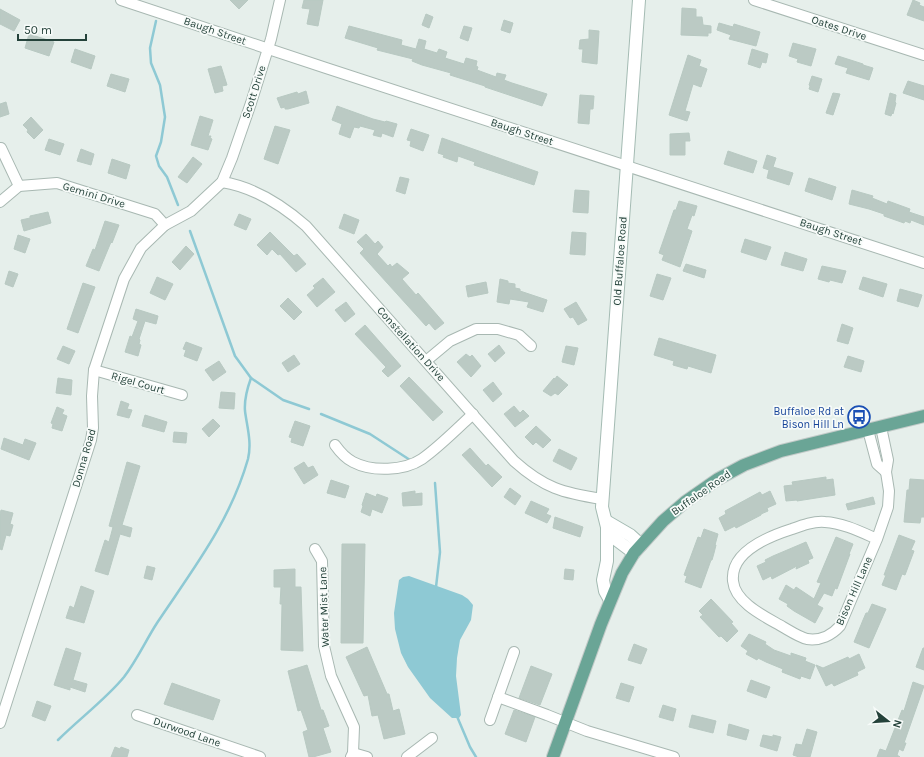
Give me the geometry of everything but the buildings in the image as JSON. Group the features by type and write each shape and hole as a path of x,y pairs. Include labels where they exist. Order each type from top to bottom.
{"main road":[{"name":"Buffaloe Road","path":"554,757 610,600 622,573 637,549 663,521 685,502 718,479 744,465 781,451 924,416"}],"street":[{"name":"Baugh Street","path":"121,0 924,263"},
{"name":"Scott Drive","path":"222,182 239,140 268,48 280,0"},
{"name":"Old Buffaloe Road","path":"610,600 605,592 603,580 607,561 606,524 602,507 602,499 628,166 639,0"},
{"name":"Oates Drive","path":"754,0 924,56"},
{"path":"0,202 19,186 1,148"},
{"name":"Donna Road","path":"0,723 91,440 93,428 92,396 94,370 124,279 140,248 165,225 191,211 222,182"},
{"name":"Constellation Drive","path":"222,182 238,184 278,204 306,226 514,461 528,474 553,488 567,493 602,499"},
{"name":"Gemini Drive","path":"19,186 56,183 155,214 165,225"},
{"path":"426,361 450,341 476,329 498,329 518,335 531,346"},
{"name":"Rigel Court","path":"94,370 182,395"},
{"path":"336,445 342,454 353,462 364,466 386,468 405,466 421,459 473,414"},
{"name":"Bison Hill Lane","path":"877,539 834,522 823,521 813,522 771,535 756,544 739,558 733,574 735,589 746,602 759,613 807,639 821,638 829,635 840,626 877,539 888,507 889,491 886,472 888,460 882,427"},
{"name":"Bison Hill Lane","path":"868,430 877,464 886,472"},
{"path":"606,524 630,535 637,549"},
{"name":"Water Mist Lane","path":"315,549 322,561 324,646 331,676 354,727 352,755"},
{"path":"490,720 514,652"},
{"path":"498,697 587,731 674,757"},
{"name":"Durwood Lane","path":"137,715 260,757"},
{"path":"407,757 432,738"},
{"path":"352,755 367,757"}],"water":[{"path":"409,576 462,595 473,605 471,620 460,640 457,658 456,676 461,715 459,718 452,718 430,698 408,667 401,653 395,629 394,613 399,580 403,577"}],"waterway":[{"path":"156,21 150,48 151,63 160,85 165,117 161,142 156,156 159,166 167,177 178,205"},
{"path":"190,231 235,356 251,378 283,400 309,409"},
{"path":"58,740 109,693 124,677 221,524 231,504 248,459 249,441 245,402 251,378"},
{"path":"321,414 370,434 410,460"},
{"path":"435,483 440,552 436,587"},
{"path":"456,714 470,747 476,757"}],"place":[{"name":"Buffaloe Rd at Bison Hill Ln","path":"859,417"}]}
